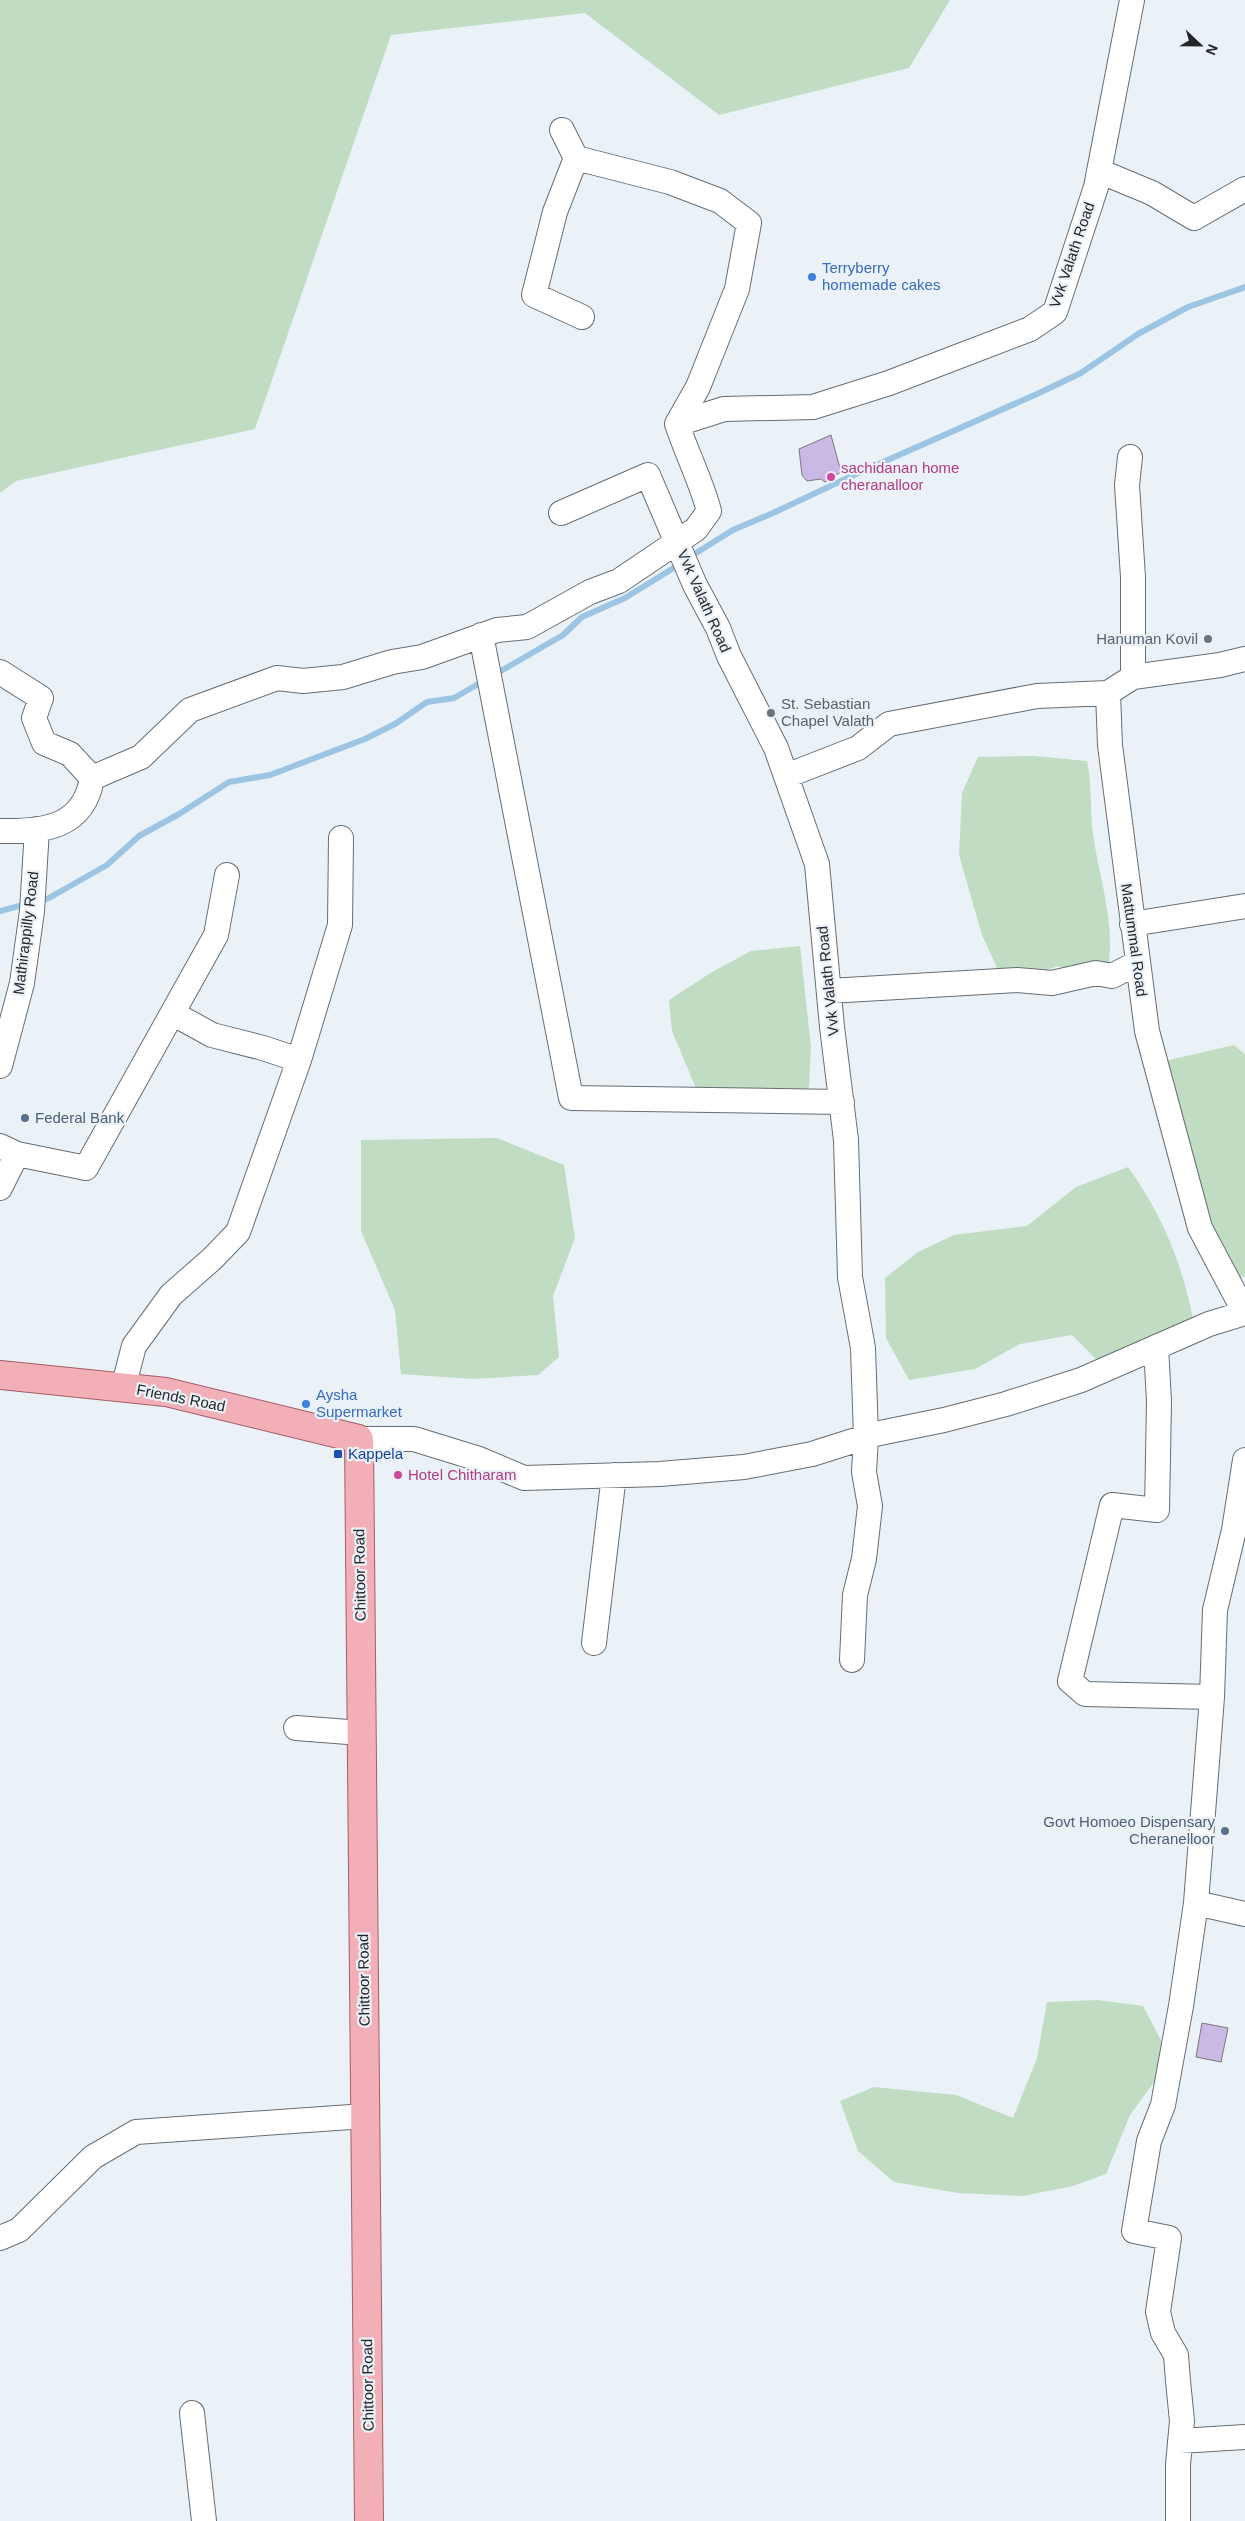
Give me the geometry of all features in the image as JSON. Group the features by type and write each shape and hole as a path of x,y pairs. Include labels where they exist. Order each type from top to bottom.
{"main road":[{"name":"Friends Road","path":"0,1375 166,1392 358,1439"},
{"name":"Chittoor Road","path":"358,1439 370,2521"}],"street":[{"name":"Vvk Valath Road","path":"852,1660 856,1595 864,1559 870,1506 864,1472 866,1436 863,1348 850,1277 846,1140 817,864 776,748 687,568 678,543 696,529 709,511 702,485 684,446 677,424 724,409 813,407 889,383 1030,329 1055,312 1099,171 1132,0"},
{"path":"562,130 576,158 555,212 534,295 582,316"},
{"path":"576,158 670,182 720,201 749,223 736,289 698,387 677,424"},
{"path":"1099,171 1152,193 1194,218 1245,189"},
{"path":"1130,457 1127,486 1133,577 1133,677"},
{"path":"92,778 141,756 190,710 277,678 303,681 343,677 392,662 422,657 497,630 527,627 590,592 619,581 678,543 648,475 561,513"},
{"path":"480,635 571,1098 842,1102"},
{"path":"786,776 858,748 889,724 1037,696 1108,693 1133,677 1220,665 1245,659"},
{"path":"0,672 42,698 34,718 44,743 70,754 92,778"},
{"name":"Mattummal Road","path":"1108,693 1110,745 1147,1031 1200,1228 1245,1313"},
{"path":"0,831 48,827 74,816 89,796 92,778"},
{"name":"Mathirappilly Road","path":"0,1066 22,983 32,911 37,829"},
{"path":"123,1388 134,1346 171,1295 214,1258 238,1232 299,1060 340,925 341,838"},
{"path":"0,1188 9,1150 86,1168 174,1014 216,935 227,875"},
{"path":"1132,924 1245,906"},
{"path":"829,990 1017,980 1052,983 1096,973 1112,976 1137,963"},
{"path":"174,1014 212,1035 299,1060"},
{"path":"358,1439 414,1440 478,1459 524,1478 660,1474 744,1467 812,1454 866,1436 944,1420 1015,1401 1081,1380 1209,1324 1245,1313"},
{"path":"1156,1346 1159,1401 1157,1510 1112,1505 1070,1681 1085,1694 1212,1697"},
{"path":"1178,2521 1182,2421 1176,2355 1163,2332 1158,2312 1170,2238 1134,2231 1149,2141 1163,2105 1181,2006 1196,1903 1212,1697 1215,1610 1234,1530 1245,1460"},
{"path":"594,1643 614,1475"},
{"path":"296,1728 362,1733"},
{"path":"1196,1903 1245,1914"},
{"path":"0,2238 19,2230 93,2157 136,2132 365,2116"},
{"path":"192,2412 204,2521"},
{"path":"1180,2441 1245,2437"}],"green space":[{"path":"0,0 950,0 909,68 719,115 585,13 391,35 255,429 16,481 0,493"},
{"path":"1034,756 1087,761 1090,779 1093,834 1106,901 1110,935 1108,968 1076,972 1057,966 1022,980 999,972 982,935 959,855 962,793 978,757"},
{"path":"800,946 811,1047 809,1087 792,1101 698,1093 672,1031 669,1000 712,972 751,951"},
{"path":"1234,1045 1245,1054 1245,1276 1229,1282 1156,1063"},
{"path":"497,1138 564,1165 575,1238 553,1296 559,1357 538,1375 472,1379 401,1374 395,1310 361,1231 361,1140"},
{"path":"1128,1167 1152,1205 1171,1245 1185,1286 1195,1330 1106,1369 1072,1335 1020,1344 975,1369 909,1380 886,1338 885,1278 918,1252 954,1235 1027,1226 1076,1187"},
{"path":"1098,2000 1143,2006 1171,2059 1130,2115 1106,2174 1073,2186 1023,2196 958,2193 894,2182 858,2151 840,2101 874,2087 956,2095 1013,2118 1037,2058 1047,2002"}],"building":[{"path":"831,435 841,472 825,482 821,479 807,481 802,475 799,449"},
{"path":"1202,2023 1228,2028 1221,2062 1196,2057"}],"waterway":[{"path":"688,558 733,530 1081,373 1138,334 1188,307 1245,287"},
{"path":"494,675 563,635 582,617 625,598 680,564"},
{"path":"37,902 49,898 107,865 139,836 179,814 229,782 270,775 365,739 395,724 427,702 454,698 485,680"},
{"path":"0,911 27,904"}],"place":[{"name":"Terryberry homemade cakes","path":"812,277"},
{"name":"sachidanan home cheranalloor","path":"831,477"},
{"name":"Hanuman Kovil","path":"1208,639"},
{"name":"St. Sebastian Chapel Valath","path":"771,713"},
{"name":"Federal Bank","path":"25,1118"},
{"name":"Aysha Supermarket","path":"306,1404"},
{"name":"Kappela","path":"338,1454"},
{"name":"Hotel Chitharam","path":"398,1475"},
{"name":"Govt Homoeo Dispensary Cheranelloor","path":"1225,1831"}]}
